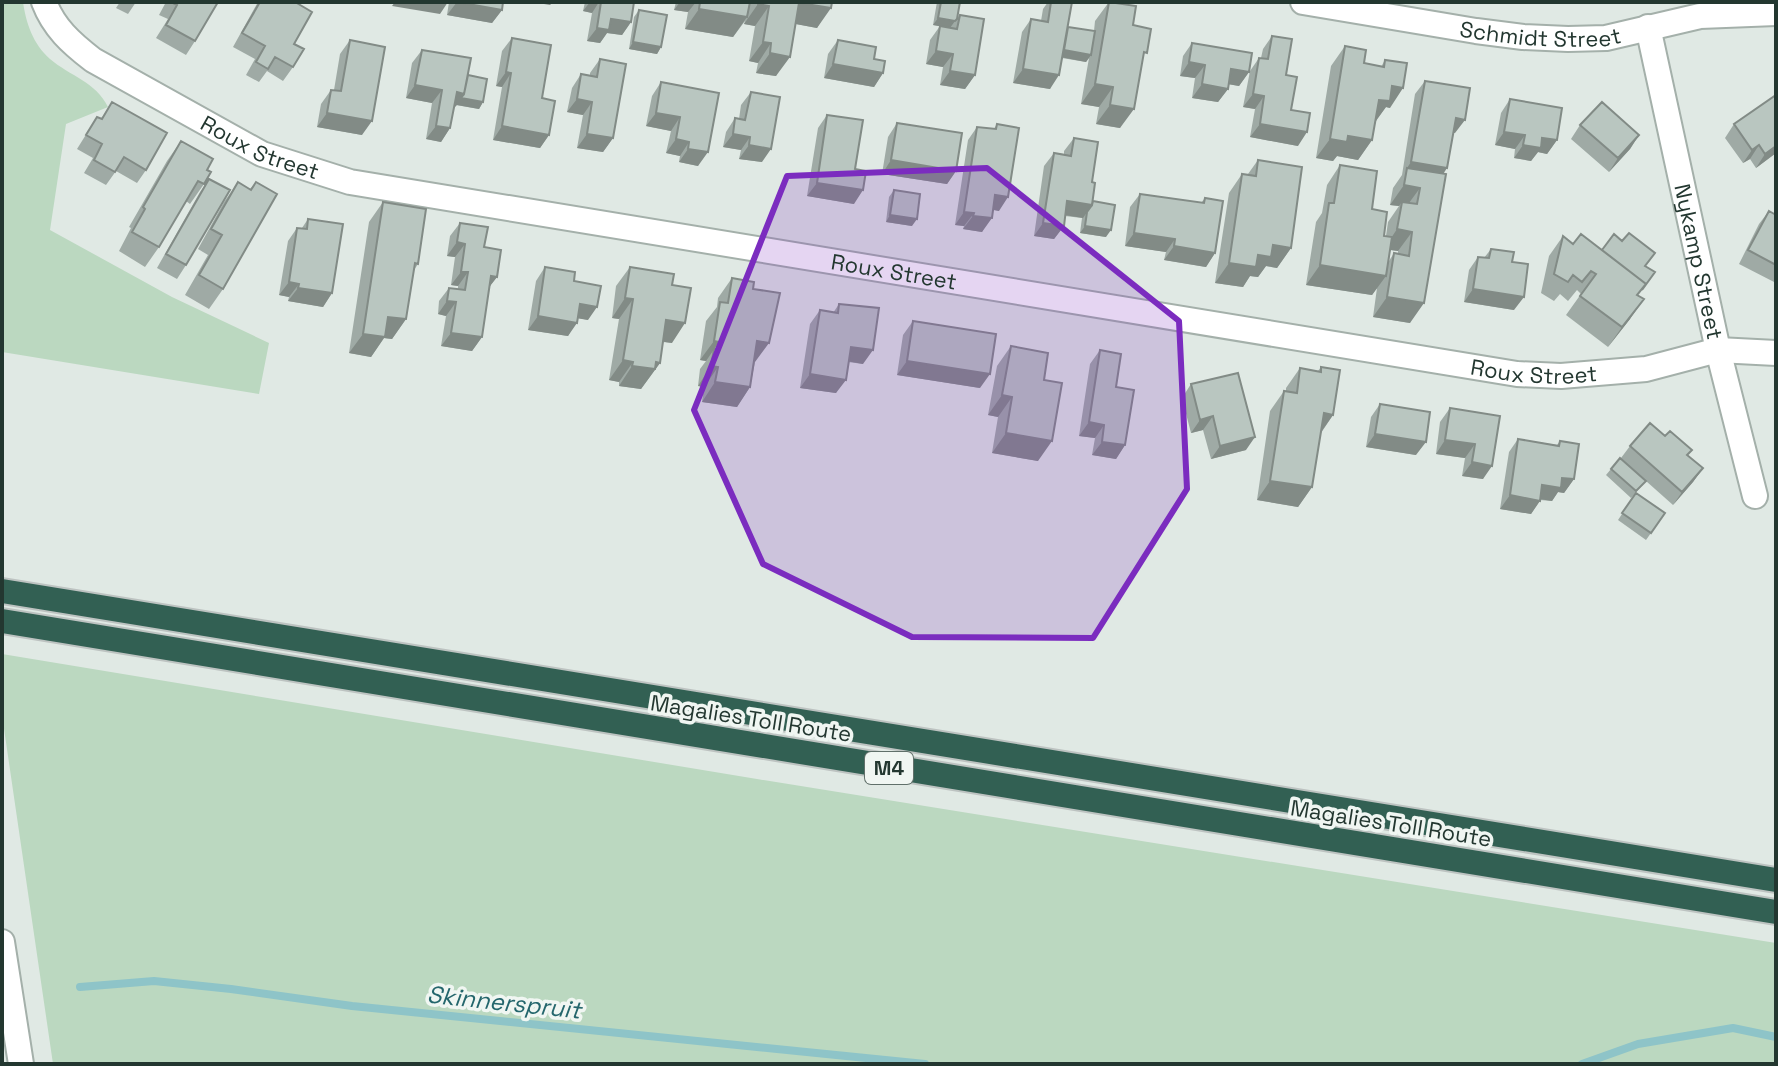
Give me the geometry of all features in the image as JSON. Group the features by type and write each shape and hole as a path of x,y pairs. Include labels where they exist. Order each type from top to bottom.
{"highway":[{"name":"Magalies Toll Route","path":"2,591 1776,880"},
{"name":"Magalies Toll Route","path":"2,621 1776,912"}],"street":[{"name":"Schmidt Street","path":"1303,2 1523,37 1606,38 1700,16 1776,13"},
{"name":"Roux Street","path":"48,12 70,43 93,60 220,133 262,154 350,182 1517,374 1561,376 1646,369 1718,350 1776,353"},
{"name":"Nykamp Street","path":"1648,27 1718,350 1755,496"},
{"path":"2,942 21,1064"}],"highlighted area":[{"path":"987,168 1179,321 1187,489 1093,638 912,637 763,564 694,410 787,176"}],"green space":[{"path":"2,2 23,2 31,33 39,47 58,65 97,91 108,107 66,124 50,230 172,297 269,343 259,394 2,352"},
{"path":"2,654 1776,943 1776,1064 53,1064 2,715"}],"building":[{"path":"171,2 218,2 195,41 166,25 177,5"},
{"path":"260,2 295,2 312,12 294,44 304,49 293,67 275,57 268,69 256,62 265,46 242,33"},
{"path":"457,2 503,2 502,10"},
{"path":"601,2 634,2 631,22 611,19 609,30 597,28"},
{"path":"700,2 750,2 747,17 699,9"},
{"path":"758,2 832,2 831,8 799,3 790,57 770,53 771,43 763,42 769,6"},
{"path":"941,2 960,2 955,21 938,18"},
{"path":"1051,2 1072,2 1059,75 1023,69 1031,19 1048,22"},
{"path":"1109,2 1136,6 1133,25 1151,29 1134,109 1110,105 1113,87 1095,84"},
{"path":"639,10 667,15 661,47 633,42"},
{"path":"960,15 984,19 975,75 950,71 953,54 936,51 940,26 957,29"},
{"path":"1068,27 1095,31 1091,55 1064,50"},
{"path":"1272,36 1292,39 1286,75 1297,77 1291,110 1310,113 1307,132 1260,124 1264,96 1253,94 1259,58 1268,59"},
{"path":"512,38 551,45 542,98 555,101 549,135 502,126 511,73 506,72"},
{"path":"350,40 385,47 372,121 327,113 331,90 341,91"},
{"path":"838,40 876,47 874,59 885,61 883,73 833,64"},
{"path":"1192,43 1252,53 1249,72 1231,69 1228,89 1202,84 1205,65 1189,62"},
{"path":"1345,46 1366,50 1364,63 1384,67 1385,60 1407,63 1403,88 1392,86 1390,101 1379,100 1372,140 1348,136 1347,142 1330,139"},
{"path":"422,50 471,58 464,94 457,92 450,128 436,126 442,90 415,85"},
{"path":"600,59 626,64 613,138 587,134 592,102 577,99 581,74 597,77"},
{"path":"468,75 487,79 483,102 461,98"},
{"path":"1425,81 1470,88 1465,120 1456,118 1447,168 1411,162"},
{"path":"661,82 719,93 708,152 688,149 689,142 676,139 680,117 656,113"},
{"path":"751,92 780,97 771,149 749,145 750,137 733,134 735,118 745,120"},
{"path":"1776,95 1776,146 1765,154 1759,145 1752,150 1734,124"},
{"path":"1510,99 1562,108 1557,140 1542,138 1541,148 1523,145 1525,135 1504,132"},
{"path":"112,102 167,133 146,170 124,157 115,172 94,160 102,144 86,135 97,117 102,119"},
{"path":"1602,102 1639,135 1618,158 1580,125"},
{"path":"827,115 863,120 855,169 866,171 863,190 817,183"},
{"path":"897,123 962,133 956,171 891,160"},
{"path":"997,124 1019,128 1008,197 995,195 992,218 973,216 974,213 964,212 977,127 996,129"},
{"path":"1074,138 1098,142 1092,205 1067,201 1064,226 1043,223 1054,153 1071,156"},
{"path":"181,141 213,159 207,170 211,172 204,184 198,181 159,247 132,232"},
{"path":"1258,160 1302,167 1291,248 1273,245 1271,257 1258,255 1256,267 1229,263 1242,174 1256,176"},
{"path":"1340,165 1377,171 1372,209 1387,212 1384,236 1392,237 1386,276 1320,265 1329,203 1334,203"},
{"path":"1407,168 1446,174 1424,303 1387,297 1394,253 1409,256 1412,232 1397,229 1402,202 1417,204 1420,188 1404,185"},
{"path":"209,179 230,190 186,265 166,254"},
{"path":"238,182 251,190 256,182 277,194 223,289 199,275 222,235 211,229"},
{"path":"894,190 920,194 917,219 890,215"},
{"path":"1140,194 1204,203 1205,198 1223,201 1215,253 1174,246 1175,239 1134,233"},
{"path":"1093,201 1115,205 1111,230 1085,226"},
{"path":"383,202 426,209 406,319 388,317 385,337 363,334"},
{"path":"1769,211 1776,215 1776,265 1748,250"},
{"path":"308,219 343,224 332,293 298,288 299,284 289,282 297,228 307,229"},
{"path":"460,223 488,227 484,247 501,250 497,277 491,276 482,337 451,333 456,302 447,301 449,288 465,290 468,272 461,272 465,244 457,242"},
{"path":"1629,233 1655,253 1645,266 1655,272 1642,290 1646,284 1602,250 1614,234 1622,241"},
{"path":"1581,234 1646,284 1637,295 1644,299 1622,327 1580,296 1596,274 1591,271 1582,282 1573,275 1568,282 1554,274 1563,236 1573,244"},
{"path":"1491,249 1514,252 1512,262 1528,264 1524,297 1473,289 1478,257 1489,258"},
{"path":"545,267 575,272 574,281 601,286 597,307 580,304 577,323 538,316"},
{"path":"630,267 674,274 672,285 691,288 685,323 666,320 660,363 656,362 655,369 632,366 633,362 623,360 633,299 625,298"},
{"path":"732,278 754,282 753,289 780,293 769,343 757,341 750,387 715,382 718,367 711,366 714,349 718,349 719,342 714,341 720,302 728,303"},
{"path":"839,304 879,308 873,350 851,347 846,380 810,374 820,310 838,313"},
{"path":"913,321 996,334 990,374 907,361"},
{"path":"1011,346 1048,353 1044,380 1062,383 1052,441 1006,433 1012,397 1002,395"},
{"path":"1100,350 1121,354 1116,387 1134,390 1125,445 1102,442 1104,425 1089,422"},
{"path":"1321,367 1340,370 1333,415 1324,413 1312,487 1270,481 1284,391 1297,393 1300,368 1321,372"},
{"path":"1238,373 1255,437 1220,446 1213,416 1200,420 1191,384"},
{"path":"1380,404 1430,412 1426,442 1375,434"},
{"path":"1450,408 1500,416 1492,466 1472,462 1475,444 1445,440"},
{"path":"1650,423 1665,436 1670,431 1692,450 1687,455 1703,468 1682,492 1630,446"},
{"path":"1518,439 1559,446 1560,441 1579,444 1574,479 1562,478 1561,488 1542,485 1540,501 1510,495"},
{"path":"1620,458 1646,481 1636,491 1611,469"},
{"path":"1636,493 1665,513 1651,533 1622,513"}],"waterway":[{"name":"Skinnerspruit","path":"80,987 154,981 352,1006 925,1064"},
{"name":"Skinnerspruit","path":"1582,1064 1638,1044 1733,1028 1776,1037"}]}
